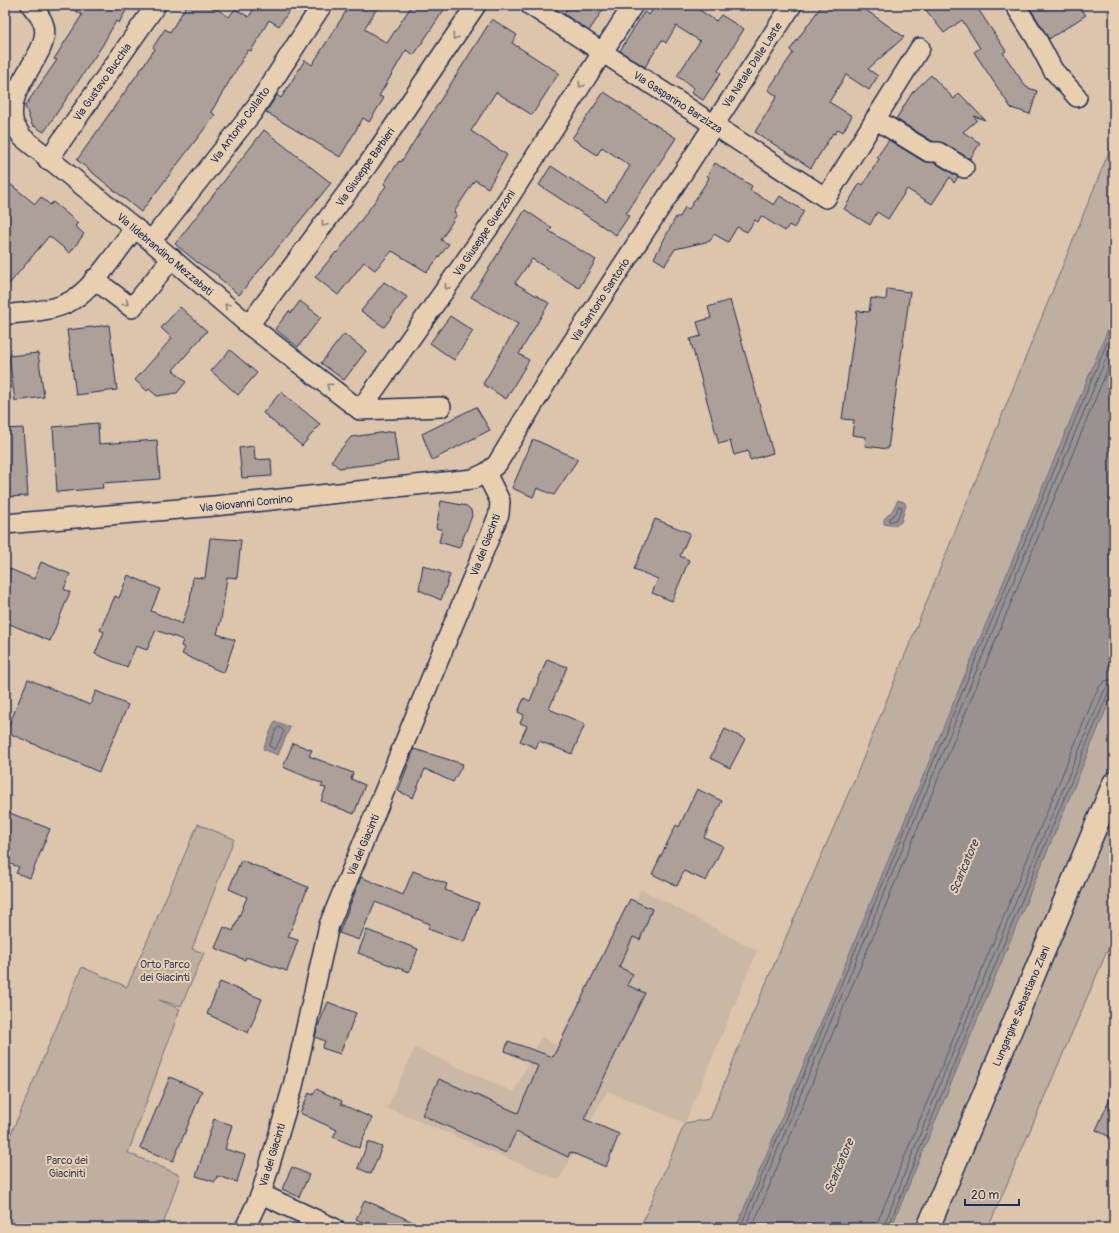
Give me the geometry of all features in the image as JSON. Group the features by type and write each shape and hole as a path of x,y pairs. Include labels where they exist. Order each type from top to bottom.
{"street":[{"name":"Via Ildebrandino Mezzabati","path":"31,5 40,16 44,27 44,36 41,45 17,90 13,108 14,124 22,137 48,160 172,258 249,326 360,410"},
{"name":"Via Gustavo Bucchia","path":"48,160 156,5"},
{"name":"Via Antonio Collalto","path":"151,241 252,113 322,5"},
{"name":"Via Giuseppe Barbieri","path":"249,326 369,163 476,5"},
{"name":"Via Gasparino Barzizza","path":"530,5 826,198 875,119"},
{"name":"Via Giuseppe Guerzoni","path":"360,410 497,216 633,5"},
{"name":"Via Natale Dalle Laste","path":"712,125 792,5"},
{"path":"1015,5 1053,70 1077,97"},
{"path":"920,48 875,119 929,152 938,152 964,168"},
{"name":"Via Santorio Santorio","path":"486,474 497,464 548,380 599,304 712,125"},
{"path":"5,315 50,309 66,304 82,293 135,228"},
{"path":"94,279 132,308 172,258"},
{"path":"360,410 441,407"},
{"name":"Via Giovanni Comino","path":"5,524 269,501 473,479 486,474"},
{"name":"Via dei Giacinti","path":"245,1228 261,1194 298,1067 329,925 499,514 500,501 486,474"},
{"name":"Lungargine Sebastiano Ziani","path":"928,1228 1114,783"},
{"path":"261,1194 334,1228"}],"shaded area":[{"path":"641,889 757,951 685,1123 607,1091 559,1180 387,1108 415,1048 514,1092 541,1037 563,1049"}],"green space":[{"path":"1114,139 1114,935 988,1228 640,1228 685,1123 710,1119 743,1036 856,776"},
{"name":"Parco dei Giaciniti","path":"198,824 234,839 192,949 204,953 181,1006 159,1000 180,1009 128,1153 180,1175 163,1225 170,1228 5,1228 5,1148 82,967 127,987"}],"water":[{"name":"Scaricatore","path":"1114,315 1114,690 891,1228 736,1228"},
{"path":"898,500 904,502 906,505 901,522 894,526 884,524 884,519 892,511"},
{"path":"275,721 290,727 278,755 263,749"}],"building":[{"path":"66,5 129,5 119,23 116,21 102,46 44,132 32,125 25,106 57,60 54,59 82,15"},
{"path":"187,5 211,5 229,17 235,9 249,17 253,10 245,5 293,5 279,26 269,20 251,51 248,50 211,112 215,115 141,212 77,160 155,49 153,47 165,29 170,32"},
{"path":"350,5 379,5 364,29 387,43 412,5 447,5 414,55 406,50 379,96 384,98 369,122 363,118 340,157 266,112 277,95 281,98 305,60 312,65"},
{"path":"569,5 606,5 589,31 564,14"},
{"path":"656,5 692,5 716,21 721,15 744,29 718,71 721,73 703,100 691,93 694,88 677,76 700,41 676,26 666,43 662,40 645,67 620,51 644,12 649,15"},
{"path":"822,5 859,5 904,37 868,69 878,76 869,90 846,75 829,102 852,116 843,132 838,129 835,134 833,133 811,168 755,132 777,96 768,90 793,53 790,50"},
{"path":"922,5 983,5 978,9 1006,51 1003,53 1026,87 1037,91 1030,114 1011,108 974,52 980,48 962,20 944,33"},
{"path":"1028,5 1077,5 1086,15 1049,39"},
{"path":"492,19 517,35 512,43 559,73 532,115 496,92 471,131 507,155 488,188 475,180 454,212 457,214 441,240 449,244 427,272 392,251 375,270 364,262 338,295 315,277 336,252 337,253 386,186 384,184 399,161 401,162"},
{"path":"931,75 954,99 959,93 985,120 974,116 977,120 963,132 980,143 970,159 944,143 932,141 896,119 912,93"},
{"path":"604,92 676,138 626,214 629,216 616,235 539,185 551,166 606,202 630,166 602,147 597,155 572,138"},
{"path":"264,130 331,183 239,295 218,277 219,276 198,263 175,244"},
{"path":"889,140 923,161 935,163 958,177 954,183 950,177 932,204 907,189 888,219 877,212 870,225 844,209 860,183 863,185 879,159 877,157"},
{"path":"715,163 752,186 750,190 774,205 780,196 804,211 794,228 789,225 785,231 761,216 758,222 755,220 747,232 737,227 728,242 714,234 710,241 675,249 665,265 654,258 676,217 680,217 685,207 689,209 709,178 707,176"},
{"path":"5,180 35,204 41,197 50,205 53,202 78,223 75,226 84,234 70,253 49,236 5,289"},
{"path":"525,210 552,228 549,231 596,260 579,288 532,259 515,283 549,303 519,354 529,360 506,399 483,384 518,324 471,297"},
{"path":"384,282 407,297 384,327 361,311"},
{"path":"887,289 910,292 888,449 865,446 866,437 852,435 854,420 842,419 857,311 869,312 871,298 886,300"},
{"path":"730,300 773,453 750,460 748,451 734,455 730,441 719,444 690,339 701,336 697,322 711,318 708,307"},
{"path":"300,301 321,317 298,347 275,329 289,311 291,313"},
{"path":"180,307 207,331 173,370 186,382 177,393 157,396 149,389 147,391 135,380 172,338 161,328"},
{"path":"450,316 473,331 454,360 430,343"},
{"path":"109,325 117,390 76,395 67,330"},
{"path":"344,334 366,351 344,380 321,363"},
{"path":"230,350 257,373 238,395 211,371"},
{"path":"38,353 44,397 15,401 9,356"},
{"path":"281,392 320,424 302,446 263,413"},
{"path":"476,407 490,430 432,460 422,434"},
{"path":"98,423 99,444 157,440 160,479 102,483 103,488 57,492 53,427"},
{"path":"23,428 28,496 5,497 5,429"},
{"path":"394,431 398,461 339,468 331,461 351,437"},
{"path":"533,439 578,459 554,495 537,488 533,497 512,488"},
{"path":"254,446 255,460 271,459 272,476 242,478 239,448"},
{"path":"441,501 467,506 471,510 472,516 459,548 439,542 442,530 436,528"},
{"path":"655,519 690,533 680,556 689,560 672,601 652,593 658,579 634,569"},
{"path":"210,538 241,540 237,578 227,577 221,620 217,634 235,640 224,673 182,654 185,648 181,646 183,640 156,630 147,650 136,646 127,667 95,654 104,632 100,630 115,596 119,598 128,575 160,589 151,611 182,624 190,601 193,577 205,578"},
{"path":"41,562 70,574 64,589 70,592 50,641 5,622 5,567 34,579"},
{"path":"423,565 450,575 441,600 419,590"},
{"path":"547,659 567,667 549,709 585,724 572,754 539,741 536,748 520,741 527,726 520,723 524,715 518,712 524,698 530,701"},
{"path":"28,679 90,705 96,691 128,705 99,772 6,732"},
{"path":"725,729 745,739 730,768 710,758"},
{"path":"293,743 312,750 309,756 353,773 351,779 365,785 354,814 321,801 326,788 321,787 323,784 283,767"},
{"path":"414,749 463,764 453,782 425,769 413,798 398,791"},
{"path":"697,789 722,801 704,837 723,846 706,881 684,871 677,886 652,874 676,825 679,827"},
{"path":"5,811 50,829 30,878 16,873 19,867 5,862"},
{"path":"241,860 308,887 288,937 298,940 287,971 246,957 245,960 215,948 224,927 233,931 247,897 229,889"},
{"path":"413,871 447,884 445,890 479,903 464,942 428,929 430,924 375,902 359,940 339,933 361,877 403,895"},
{"path":"630,899 652,909 640,940 633,937 619,967 633,974 627,985 645,993 584,1119 619,1134 606,1167 570,1152 568,1157 516,1132 506,1153 422,1115 439,1079 518,1113 538,1066 505,1051 508,1041 553,1057"},
{"path":"367,930 418,949 409,972 358,953"},
{"path":"220,982 262,999 248,1033 207,1014"},
{"path":"328,1002 356,1013 340,1054 322,1048 325,1041 315,1037"},
{"path":"170,1077 202,1091 173,1161 140,1148"},
{"path":"316,1089 342,1101 341,1104 372,1118 359,1148 333,1137 337,1130 300,1113 309,1093 313,1095"},
{"path":"1114,1090 1114,1139 1096,1130"},
{"path":"214,1119 232,1125 225,1149 245,1155 237,1182 217,1176 215,1182 196,1176"},
{"path":"368,1142 382,1147 371,1174 358,1168"},
{"path":"292,1167 309,1175 299,1197 282,1189"},
{"path":"365,1200 426,1228 375,1228 356,1219"}],"park label":[{"name":"Orto Parco dei Giacinti","path":"165,970"}]}
